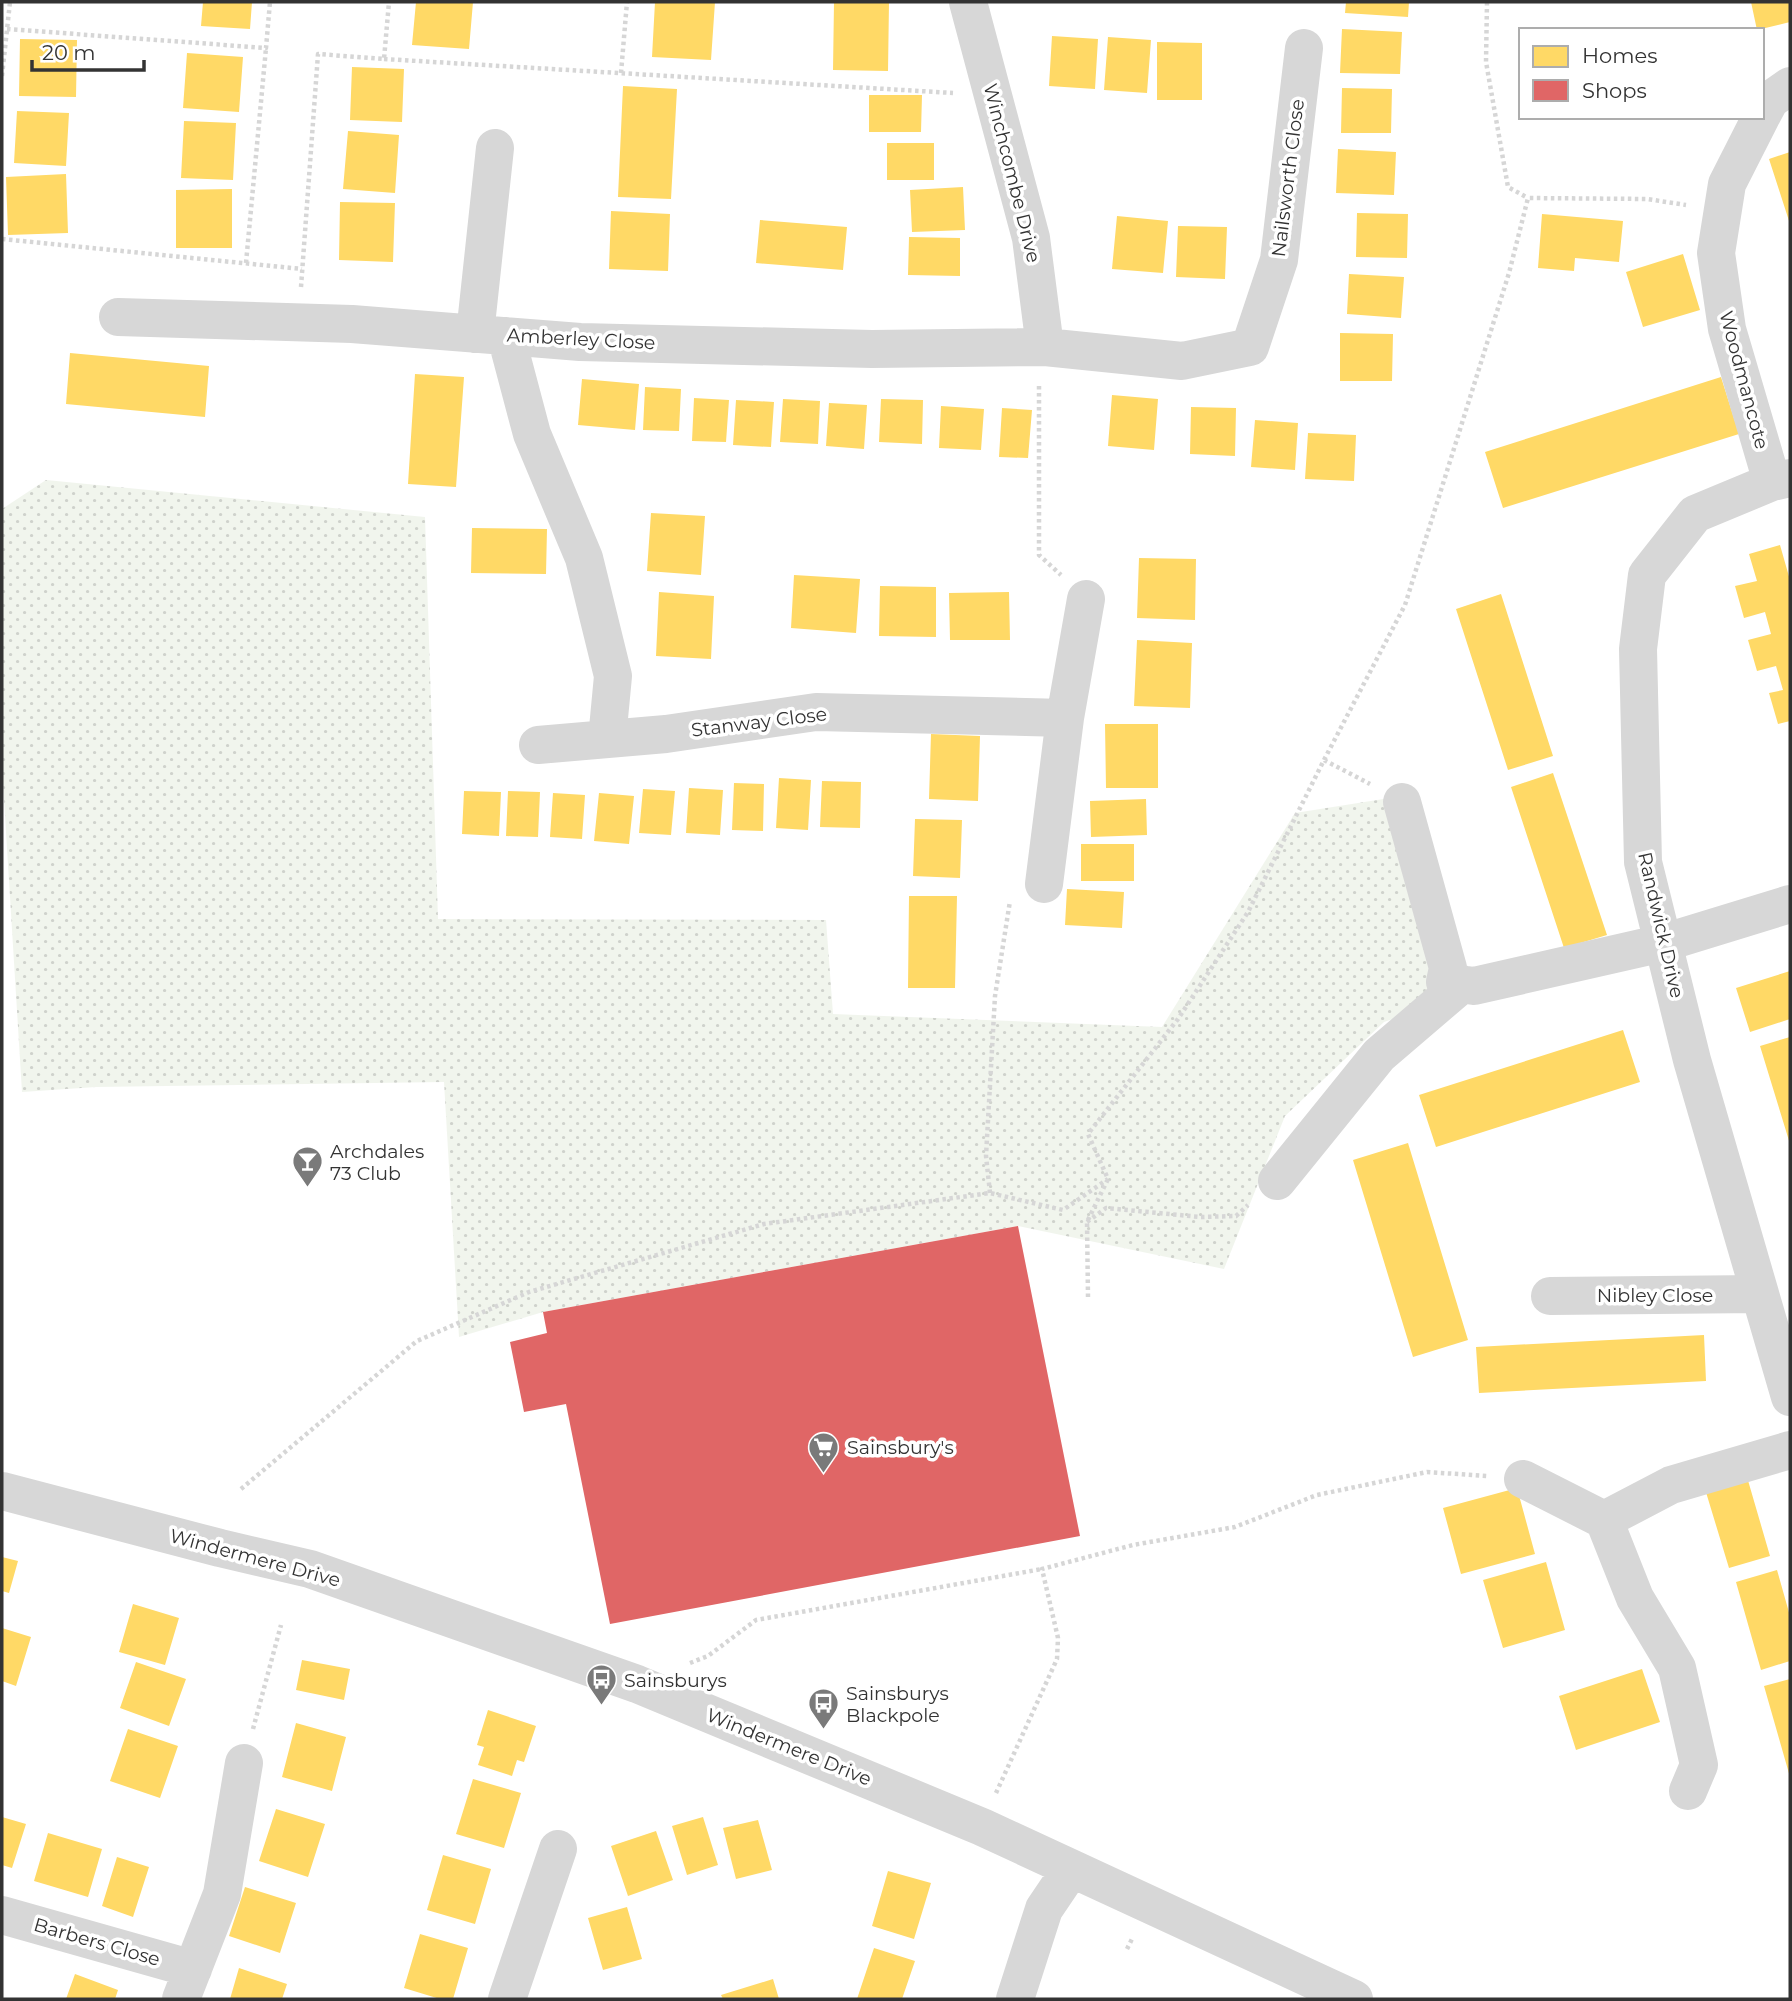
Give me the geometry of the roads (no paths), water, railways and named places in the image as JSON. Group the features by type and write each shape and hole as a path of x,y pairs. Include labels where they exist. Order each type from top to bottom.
{"street":[{"name":"Winchcombe Drive","path":"968,2 1031,238 1041,347"},
{"name":"Nailsworth Close","path":"1041,347 1182,361 1250,347 1279,260 1304,48"},
{"name":"Woodmancote","path":"1764,112 1770,100 1790,86"},
{"name":"Woodmancote","path":"1760,119 1727,184 1716,253 1727,329 1781,480"},
{"path":"495,148 490,335 584,558 613,676 607,739"},
{"name":"Amberley Close","path":"118,317 352,324 580,342 872,349 1041,347"},
{"name":"Randwick Drive","path":"1781,480 1695,514 1647,575 1638,649 1643,862 1692,1059 1790,1397"},
{"path":"1044,884 1065,718 1086,599"},
{"name":"Stanway Close","path":"538,745 666,734 816,712 1065,718"},
{"path":"1402,802 1448,968 1445,982 1474,986 1663,943 1790,904"},
{"path":"1277,1181 1379,1055 1462,984"},
{"name":"Nibley Close","path":"1550,1296 1760,1294"},
{"path":"1604,1520 1671,1485 1790,1450"},
{"path":"1523,1479 1604,1520 1635,1598 1677,1668 1699,1765 1688,1791"},
{"name":"Windermere Drive","path":"2,1491 310,1569 637,1684 982,1826 1354,1999"},
{"path":"187,1984 222,1894 244,1763"},
{"path":"507,1999 558,1849"},
{"path":"1014,1999 1044,1909 1071,1869"},
{"name":"Barbers Close","path":"2,1915 187,1984"}],"place":[{"name":"Archdales 73 Club","path":"307,1189"},
{"name":"Sainsbury's","path":"824,1474"},
{"name":"Sainsburys","path":"601,1707"},
{"name":"Sainsburys Blackpole","path":"823,1731"}]}
